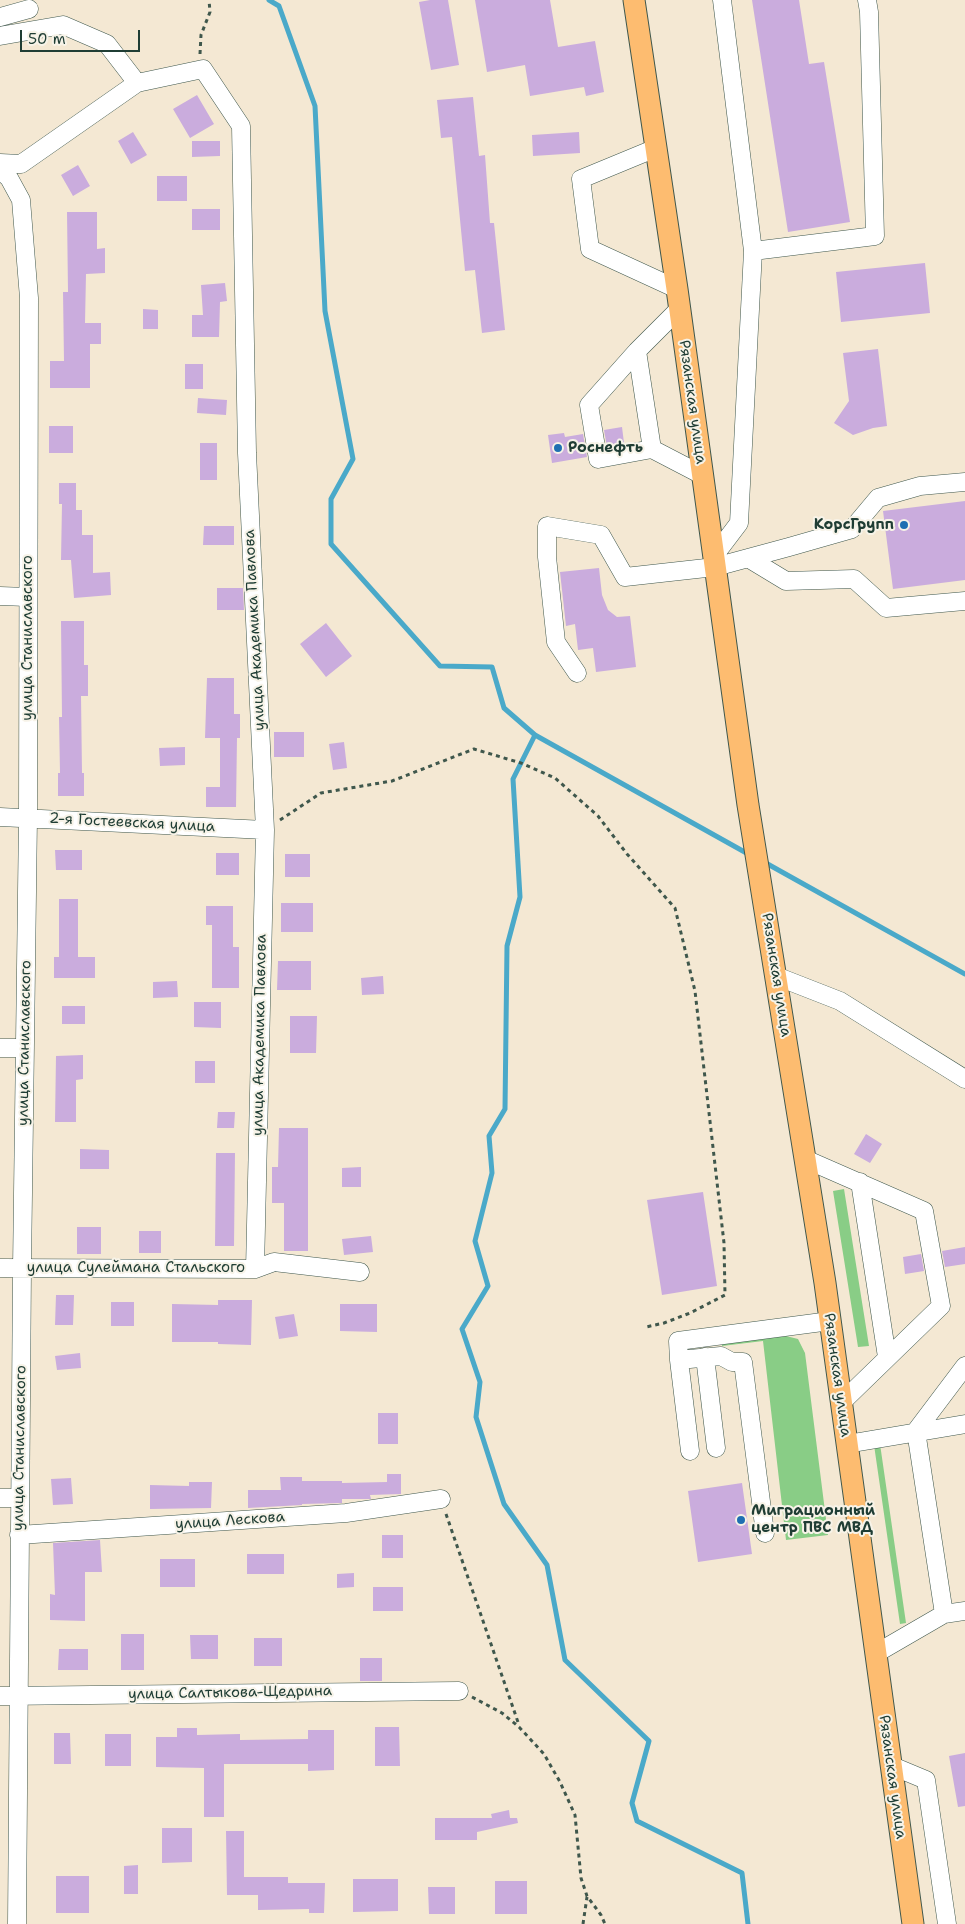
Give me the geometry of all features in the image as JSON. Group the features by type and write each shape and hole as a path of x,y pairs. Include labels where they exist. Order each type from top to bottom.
{"main road":[{"name":"Рязанская улица","path":"634,0 678,299 748,805 830,1322 913,1924"}],"street":[{"path":"714,561 739,522 753,251 722,0"},
{"path":"753,251 875,236 869,12 867,0"},
{"path":"0,17 29,9"},
{"path":"0,36 63,25 108,44 137,82"},
{"path":"0,162 21,164 137,82 203,69"},
{"name":"улица Академика Павлова","path":"203,69 241,126 247,454 265,830 255,1269"},
{"path":"656,148 581,179 590,249 678,299 638,351 589,405 598,459 652,449 702,475"},
{"name":"улица Станиславского","path":"0,170 9,178 21,200 30,298 27,597 28,817 19,1535 17,1924"},
{"path":"638,351 652,449"},
{"path":"577,673 556,642 547,557 547,526 601,535 626,577 714,561 748,558 852,529 878,498 920,486 965,482"},
{"path":"748,558 786,581 854,578 886,608 965,601"},
{"path":"0,596 27,597"},
{"name":"2-я Гостеевская улица","path":"0,817 265,830"},
{"path":"776,976 840,1001 965,1079"},
{"path":"0,1048 25,1048"},
{"path":"805,1159 924,1211 941,1306 840,1403"},
{"path":"860,1182 888,1357"},
{"name":"улица Сулеймана Стальского","path":"0,1268 255,1269 274,1262 360,1272"},
{"path":"690,1451 677,1343 681,1339 830,1322"},
{"path":"679,1360 721,1356 732,1362 743,1362 765,1533"},
{"path":"705,1357 716,1448"},
{"path":"944,1614 916,1431 965,1366"},
{"path":"847,1444 965,1424"},
{"path":"0,1498 20,1498"},
{"name":"улица Лескова","path":"19,1535 346,1513 441,1499"},
{"path":"875,1654 944,1614 965,1611"},
{"name":"улица Салтыкова-Щедрина","path":"0,1696 459,1690"},
{"path":"890,1765 926,1780 947,1924"}],"path":[{"path":"203,69 200,52 201,35 210,12 209,0"},
{"path":"265,830 321,792 392,781 474,749 521,763 555,778 598,816 627,854 675,908 695,991 724,1243 724,1295 690,1313 664,1323 646,1327"},
{"path":"441,1499 519,1727"},
{"path":"459,1690 502,1713 519,1727 544,1754 560,1782 575,1815 581,1878 587,1896 601,1915 605,1924"},
{"path":"583,1924 587,1896"}],"green space":[{"path":"844,1189 869,1346 858,1347 833,1191"},
{"path":"786,1336 798,1339 805,1353 828,1535 786,1540 763,1341 722,1346 722,1343"},
{"path":"880,1444 906,1623 900,1624 874,1445"}],"building":[{"path":"448,0 459,65 431,70 419,2"},
{"path":"475,0 550,0 558,47 595,41 604,92 586,96 584,87 530,96 525,65 487,72"},
{"path":"752,0 799,0 809,64 824,62 850,222 788,232"},
{"path":"197,95 214,124 190,138 173,109"},
{"path":"473,97 479,156 485,155 490,223 494,223 505,330 482,333 475,270 465,271 452,137 441,138 437,100"},
{"path":"133,132 147,155 131,164 118,141"},
{"path":"579,132 580,153 533,156 532,135"},
{"path":"192,141 220,141 220,156 192,157"},
{"path":"78,165 90,186 73,196 61,175"},
{"path":"157,176 187,176 187,201 157,201"},
{"path":"192,209 220,209 220,230 192,230"},
{"path":"67,212 97,212 97,249 105,248 105,273 86,274 85,323 101,323 101,344 90,344 90,388 50,388 50,361 64,361 63,292 68,292"},
{"path":"925,263 930,313 841,322 836,272"},
{"path":"225,283 227,301 220,302 219,337 192,337 192,315 203,315 201,285"},
{"path":"143,309 158,310 158,329 143,329"},
{"path":"878,349 887,426 873,428 853,435 834,423 849,401 843,353"},
{"path":"185,364 203,364 203,389 185,389"},
{"path":"198,398 227,400 226,415 197,413"},
{"path":"49,426 73,426 73,453 49,453"},
{"path":"622,427 624,443 607,447 604,430"},
{"path":"564,433 565,437 583,434 587,457 552,463 548,435"},
{"path":"200,443 217,443 217,480 200,480"},
{"path":"59,483 76,483 76,510 82,510 82,535 93,535 93,573 110,572 111,595 74,598 71,560 61,560 62,504 59,504"},
{"path":"965,501 965,580 893,589 883,511"},
{"path":"204,526 234,526 234,545 203,545"},
{"path":"599,568 602,595 608,610 617,617 630,616 636,667 596,672 593,648 578,650 575,624 566,626 560,572"},
{"path":"217,588 243,588 244,610 217,610"},
{"path":"61,621 84,621 84,665 88,665 88,696 81,696 84,796 58,796 58,773 60,773 59,717 62,717"},
{"path":"326,623 352,656 326,677 300,644"},
{"path":"207,678 234,678 234,714 240,714 240,738 237,738 236,807 206,807 206,787 220,787 220,738 205,738"},
{"path":"274,732 304,732 304,757 274,757"},
{"path":"344,742 347,768 333,770 329,744"},
{"path":"185,747 185,765 160,766 159,748"},
{"path":"55,850 82,850 82,870 56,870"},
{"path":"216,853 239,853 239,875 216,875"},
{"path":"285,854 310,854 310,877 285,877"},
{"path":"59,899 78,899 78,957 95,957 95,978 54,978 54,957 59,957"},
{"path":"281,903 313,903 313,932 281,932"},
{"path":"206,906 233,906 233,947 239,947 239,988 212,988 212,925 206,925"},
{"path":"278,961 311,961 311,990 277,990"},
{"path":"383,976 384,994 362,995 361,978"},
{"path":"177,981 178,997 153,998 153,982"},
{"path":"194,1002 221,1002 221,1028 194,1027"},
{"path":"62,1006 85,1006 85,1024 62,1024"},
{"path":"290,1016 317,1016 316,1053 290,1053"},
{"path":"83,1055 83,1079 76,1080 76,1122 55,1122 56,1056"},
{"path":"195,1061 215,1061 215,1083 195,1083"},
{"path":"218,1112 235,1112 234,1128 217,1128"},
{"path":"279,1128 308,1128 308,1251 284,1251 284,1203 272,1203 272,1167 278,1167"},
{"path":"866,1134 882,1144 870,1163 854,1154"},
{"path":"80,1149 109,1150 109,1169 80,1169"},
{"path":"216,1153 235,1153 234,1246 215,1246"},
{"path":"361,1167 361,1187 342,1187 342,1168"},
{"path":"703,1192 717,1286 662,1295 647,1200"},
{"path":"77,1227 101,1227 101,1254 77,1254"},
{"path":"139,1231 161,1231 161,1253 139,1253"},
{"path":"371,1236 373,1252 344,1255 342,1239"},
{"path":"965,1247 965,1264 945,1267 942,1251"},
{"path":"921,1254 924,1271 905,1274 903,1257"},
{"path":"56,1295 74,1295 73,1325 55,1325"},
{"path":"218,1300 252,1300 251,1345 218,1344 218,1342 172,1342 172,1304 218,1305"},
{"path":"111,1302 134,1302 134,1326 111,1326"},
{"path":"340,1304 377,1304 377,1332 340,1331"},
{"path":"294,1314 298,1336 279,1339 275,1317"},
{"path":"80,1353 81,1368 57,1370 55,1356"},
{"path":"378,1413 398,1413 398,1444 378,1444"},
{"path":"387,1474 401,1474 401,1494 370,1495 371,1499 342,1499 342,1503 248,1508 248,1490 281,1490 280,1477 302,1477 302,1481 342,1481 342,1483 387,1482"},
{"path":"71,1478 73,1504 53,1505 51,1479"},
{"path":"189,1482 212,1482 211,1508 150,1509 150,1485 189,1486"},
{"path":"742,1483 752,1554 698,1562 688,1491"},
{"path":"382,1535 403,1535 403,1558 382,1558"},
{"path":"100,1540 102,1572 85,1572 85,1621 50,1620 50,1594 55,1595 53,1543"},
{"path":"247,1554 284,1554 284,1574 247,1574"},
{"path":"160,1559 195,1559 195,1587 160,1587"},
{"path":"354,1573 354,1587 337,1588 337,1574"},
{"path":"373,1587 403,1587 403,1611 373,1611"},
{"path":"121,1634 144,1634 144,1670 121,1670"},
{"path":"190,1635 218,1635 218,1659 191,1659"},
{"path":"254,1638 282,1638 282,1666 254,1666"},
{"path":"59,1649 88,1649 88,1670 58,1670"},
{"path":"360,1658 382,1658 382,1681 360,1681"},
{"path":"375,1727 399,1727 400,1766 375,1766"},
{"path":"177,1728 197,1728 197,1735 240,1734 240,1740 308,1739 308,1730 334,1730 334,1770 308,1771 308,1764 224,1764 224,1817 204,1817 204,1768 156,1767 156,1737 177,1737"},
{"path":"54,1733 70,1733 71,1764 54,1764"},
{"path":"105,1734 131,1734 131,1766 105,1766"},
{"path":"965,1753 965,1806 958,1807 949,1756"},
{"path":"509,1810 510,1818 517,1818 518,1823 477,1832 477,1840 435,1840 435,1818 492,1818 491,1814"},
{"path":"162,1828 192,1828 192,1862 162,1863"},
{"path":"226,1831 244,1831 244,1877 288,1877 288,1883 325,1883 324,1913 309,1913 309,1909 258,1910 258,1895 227,1895"},
{"path":"138,1865 138,1894 124,1894 124,1866"},
{"path":"56,1876 89,1876 89,1913 56,1913"},
{"path":"353,1879 398,1879 398,1911 353,1912"},
{"path":"495,1881 527,1881 527,1914 495,1914"},
{"path":"428,1887 455,1887 455,1914 429,1914"}],"waterway":[{"path":"269,0 279,6 315,106 325,311 353,459 331,499 331,544 440,666 492,667 504,708 535,735 513,779 520,897 507,946 505,1109 489,1136 492,1173 475,1241 488,1286 462,1329 480,1382 476,1417 504,1504 547,1565 565,1660 649,1741 632,1803 637,1821 742,1873 748,1924"},
{"path":"535,735 750,855"},
{"path":"764,862 965,974"}],"place":[{"name":"Роснефть","path":"558,448"},
{"name":"КорсГрупп","path":"904,525"},
{"name":"Миграционный центр ПВС МВД","path":"741,1520"}]}
